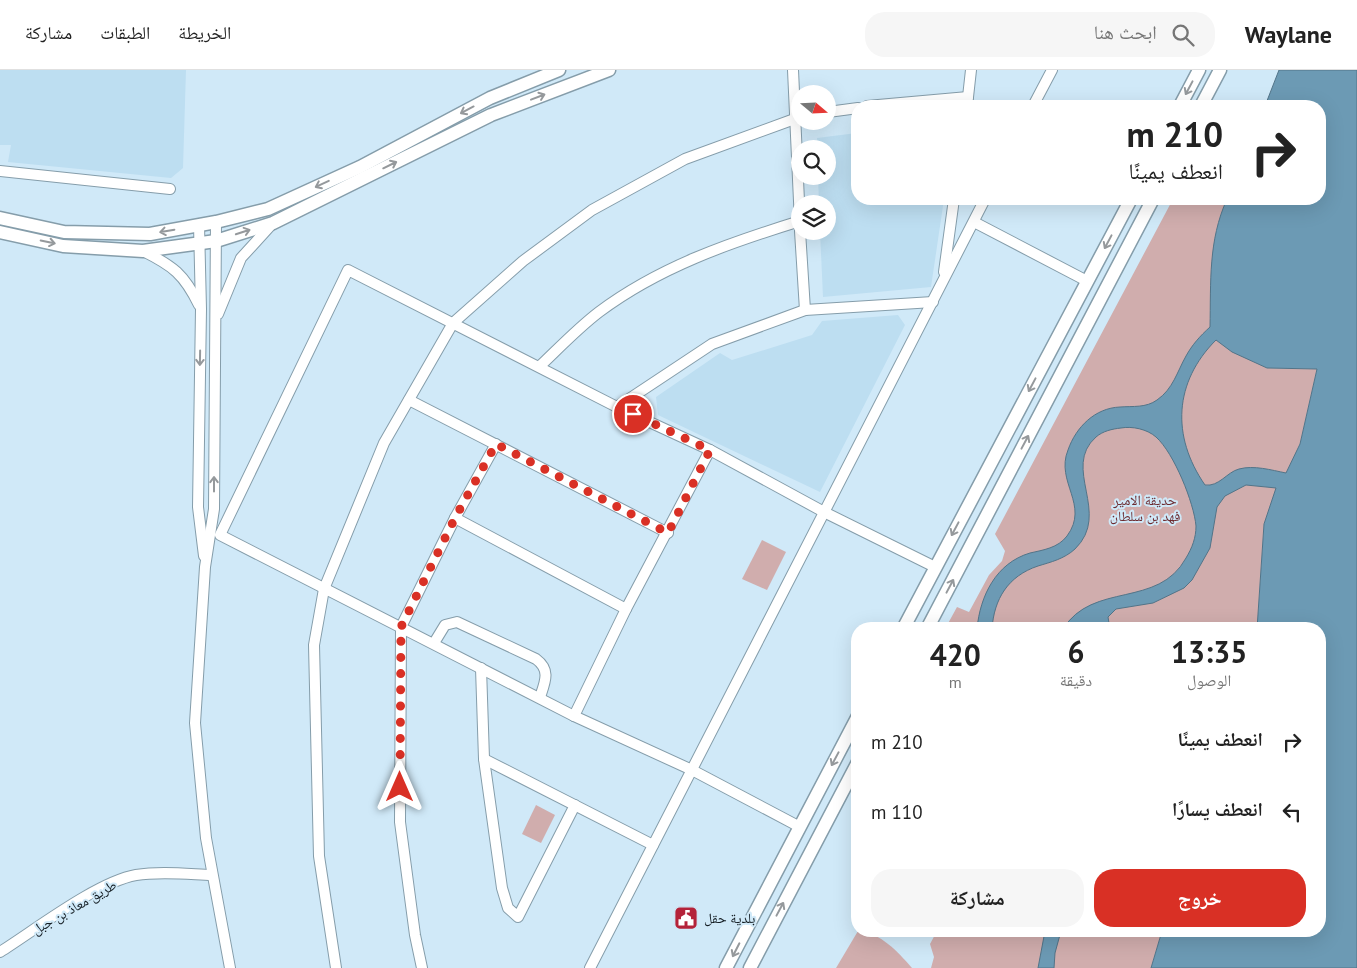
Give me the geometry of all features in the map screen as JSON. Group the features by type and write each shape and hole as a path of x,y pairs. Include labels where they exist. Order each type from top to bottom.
{"street":[{"path":"0,218 64,232 150,234 199,226 268,209 360,167 490,98 559,70"},
{"path":"0,232 63,246 143,251 216,241 273,223 491,115 609,70"},
{"path":"793,70 794,85"},
{"path":"967,100 971,70"},
{"path":"1036,100 1052,70"},
{"path":"1183,100 1199,70"},
{"path":"1204,100 1220,70"},
{"path":"836,111 851,109"},
{"path":"336,968 319,856 315,764 314,645 324,589 384,443 453,323 523,261 592,210 685,159 791,119"},
{"path":"797,130 799,195"},
{"path":"0,171 170,189"},
{"path":"943,281 953,205"},
{"path":"590,968 983,205"},
{"path":"907,622 1128,205"},
{"path":"932,622 1150,205"},
{"path":"215,533 213,518 216,222"},
{"path":"974,222 1087,281"},
{"path":"216,322 230,281 241,258 273,223"},
{"path":"540,366 599,312 669,268 735,241 791,225"},
{"path":"199,226 201,310 199,517 205,567 195,723 212,875 230,968"},
{"path":"801,240 805,310"},
{"path":"143,251 168,263 189,284 201,310"},
{"path":"200,258 216,257"},
{"path":"205,567 215,533 348,270 618,407 710,450 824,512 935,568"},
{"path":"618,407 712,344 805,310 933,302"},
{"path":"409,400 668,533"},
{"path":"422,968 415,935 400,822 401,627 455,518 496,444"},
{"path":"574,716 626,609 668,533 710,450"},
{"path":"199,517 213,518"},
{"path":"455,518 626,609"},
{"path":"215,533 574,716 692,770 800,827"},
{"path":"434,643 445,625 457,622 536,659 542,664 546,672 540,698"},
{"path":"481,668 484,759 502,888 508,908 518,917 575,805"},
{"path":"726,968 851,729"},
{"path":"484,759 654,845"},
{"path":"750,968 851,775"},
{"name":"طريق معاذ بن جبل","path":"0,952 92,893 121,880 152,874 212,875"}],"shaded area":[{"path":"0,70 186,70 183,168 171,178 8,162 11,145 0,145"},
{"path":"1279,70 1357,70 1357,968 1151,968 1160,937 1326,937 1326,622 1257,622 1264,524 1276,488 1246,485 1225,496 1217,507 1210,548 1192,580 1184,588 1153,603 1116,609 1108,617 1109,622 1069,622 1076,614 1091,605 1143,590 1159,584 1174,574 1186,558 1195,535 1196,526 1187,492 1170,454 1163,444 1152,434 1130,427 1102,433 1096,437 1087,449 1083,463 1089,506 1089,521 1085,535 1075,549 1066,555 1027,570 1018,576 1011,582 1000,599 993,622 978,622 986,593 999,573 1018,558 1050,548 1059,543 1067,536 1073,525 1074,504 1065,462 1068,450 1081,427 1102,411 1111,408 1144,405 1157,400 1171,385 1191,348 1210,327 1212,262 1216,230 1225,205 1326,205 1326,100 1267,100","holes":["1216,340 1232,352 1267,368 1317,369 1300,444 1286,473 1262,468 1245,468 1235,471 1215,484 1205,485 1186,448 1182,429 1185,391 1192,373 1202,356"]},
{"path":"851,134 851,205 943,205 931,287 823,297 820,240 836,240 836,195 819,195 818,185 836,185 836,140 817,140 817,138"},
{"path":"898,315 905,325 820,492 658,415 656,397 720,353 732,360 812,335 822,321"},
{"path":"1044,937 1059,937 1055,953 1054,968 1038,968"}],"green space":[{"name":"حديقة الامير فهد بن سلطان","path":"1170,205 1225,205 1217,230 1212,262 1210,327 1267,368 1317,369 1300,444 1264,524 1257,622 949,622 957,607 969,612 989,575 1002,561 1005,551 995,534"},
{"path":"762,540 786,552 767,590 742,579"},
{"path":"536,805 555,815 541,843 522,834"},
{"path":"854,937 878,937 894,949 912,968 836,968"},
{"path":"934,937 1160,937 1151,968 931,968 934,957 930,944"}],"place":[{"name":"بلدية حقل","path":"686,918"}],"route":[{"path":"400,787 401,627 455,518 496,444 668,533 710,450 633,414"}]}
